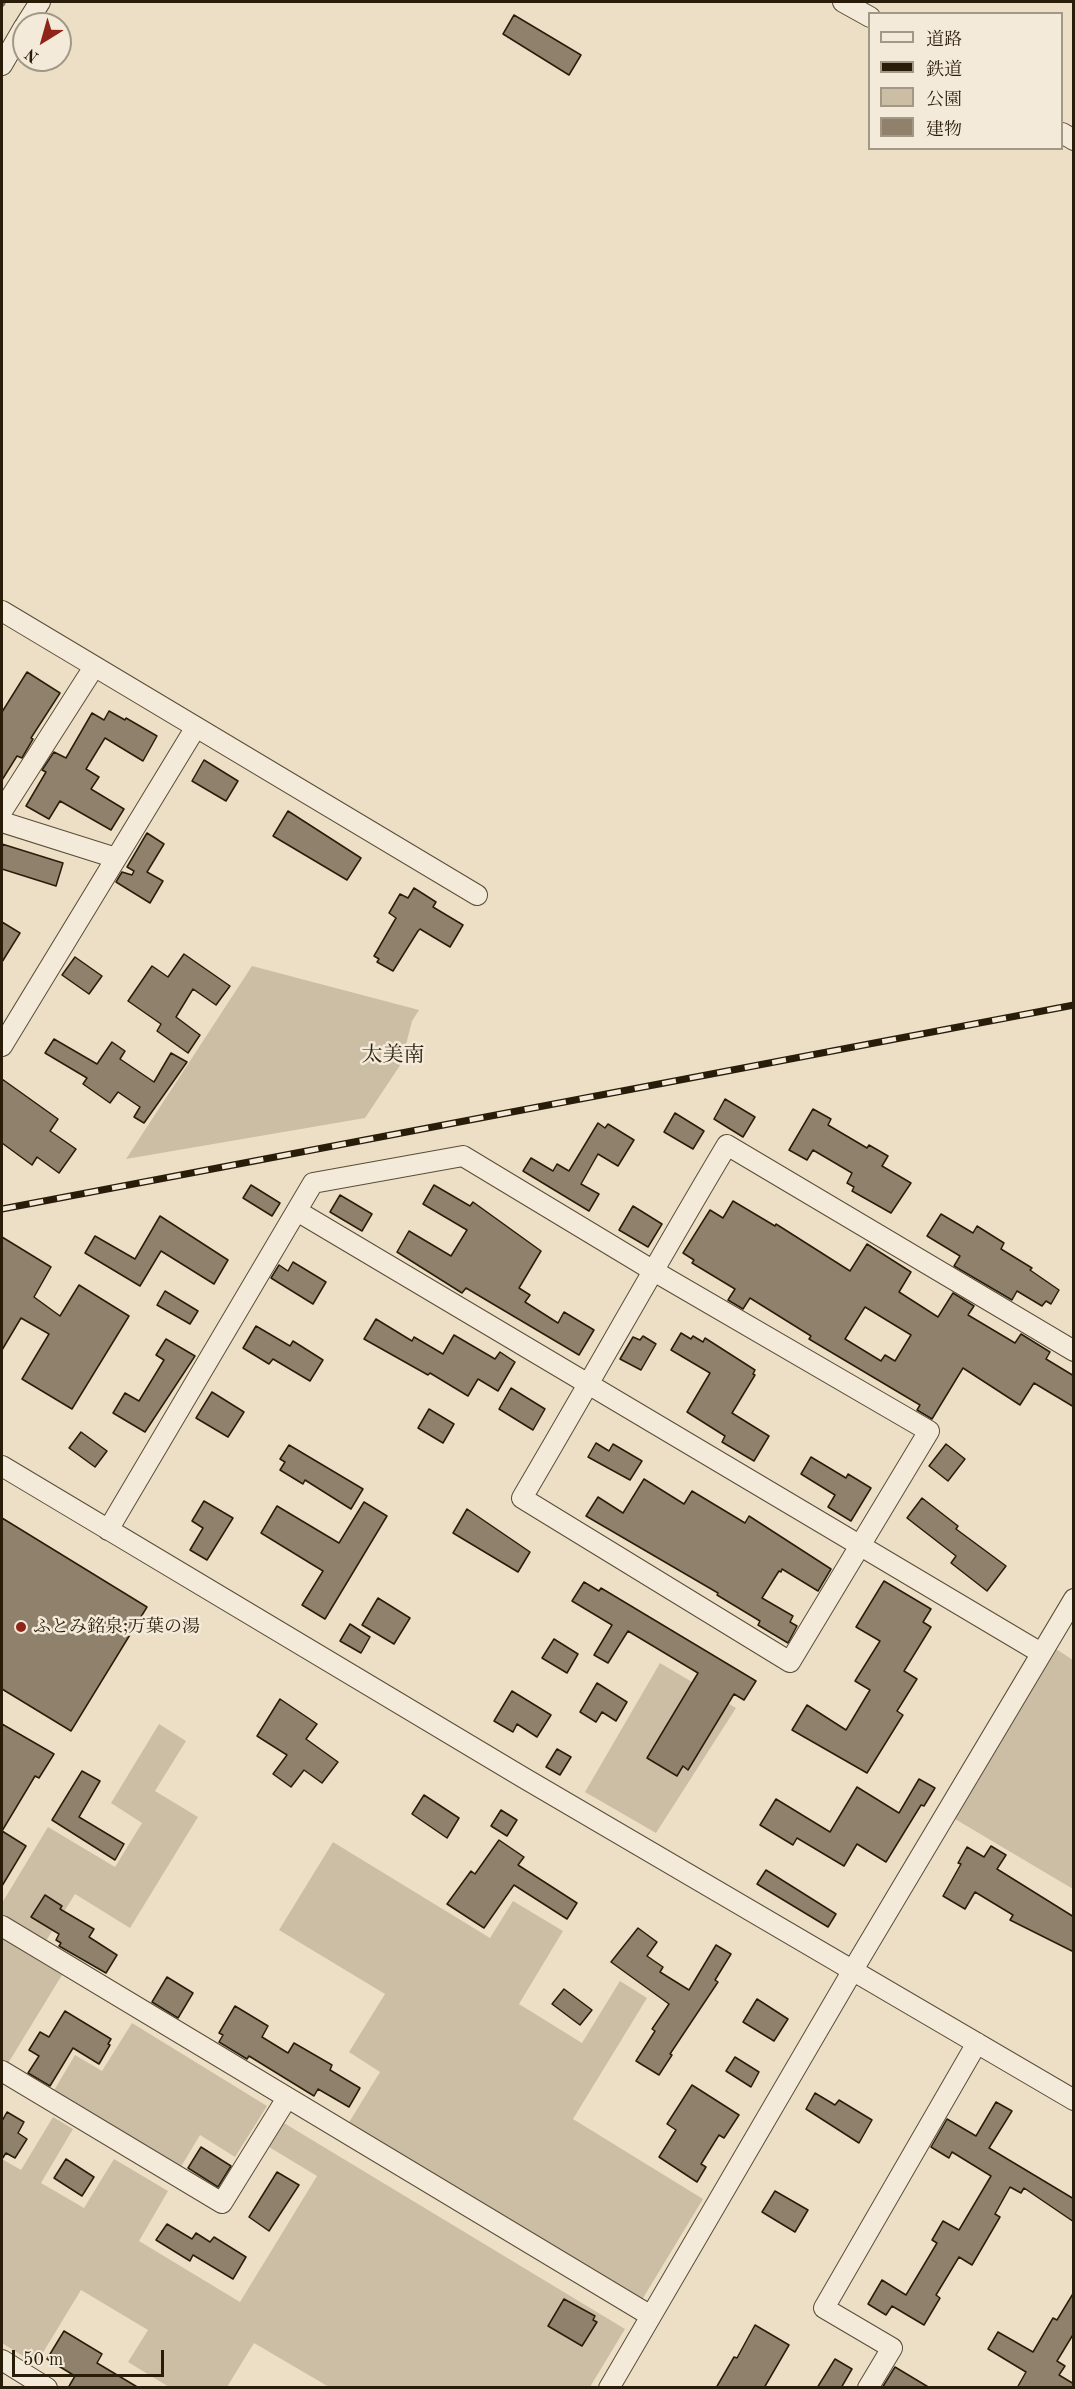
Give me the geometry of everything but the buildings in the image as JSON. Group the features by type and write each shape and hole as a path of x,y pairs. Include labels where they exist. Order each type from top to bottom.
{"street":[{"path":"843,2 868,17"},
{"path":"2,65 12,48"},
{"path":"2,611 477,895"},
{"path":"2,811 94,667"},
{"path":"2,1046 196,727"},
{"path":"2,822 116,858"},
{"path":"108,1530 313,1183 463,1156 652,1270 929,1431 790,1662 522,1498 652,1270 727,1145 1074,1351"},
{"path":"297,1211 1041,1653"},
{"path":"2,1466 852,1971 1074,2100"},
{"path":"609,2388 852,1971 1074,1599"},
{"path":"2,1926 651,2316"},
{"path":"868,2388 892,2348 824,2308 977,2043"},
{"path":"2,2071 222,2203 287,2098"},
{"path":"2,2361 25,2382 47,2388"}],"green space":[{"path":"252,966 419,1010 412,1021 401,1064 365,1118 126,1159"},
{"path":"1056,1649 1073,1660 1073,1889 955,1819"},
{"path":"660,1663 736,1708 656,1833 585,1792"},
{"path":"159,1724 186,1741 155,1791 198,1817 130,1928 75,1894 46,1941 2,1914 2,1903 48,1827 115,1867 142,1823 111,1803"},
{"path":"333,1842 490,1938 513,1901 563,1931 519,2004 582,2043 620,1981 647,1998 573,2119 703,2199 640,2303 348,2124 380,2072 349,2052 385,1994 279,1930"},
{"path":"2,1938 62,1975 7,2065 2,2062"},
{"path":"132,2023 267,2106 235,2157 200,2135 179,2170 53,2092 75,2055 102,2071"},
{"path":"53,2117 73,2129 41,2183 84,2208 114,2159 168,2191 139,2241 240,2302 317,2176 269,2147 284,2123 625,2329 590,2387 329,2387 254,2343 227,2387 169,2387 128,2362 148,2330 81,2290 36,2364 2,2343 2,2159 21,2170"}],"railway":[{"path":"2,1209 1074,1005"}],"place":[{"name":"ふとみ銘泉;万葉の湯","path":"21,1627"}],"district":[{"name":"太美南","path":"393,1055"}]}
